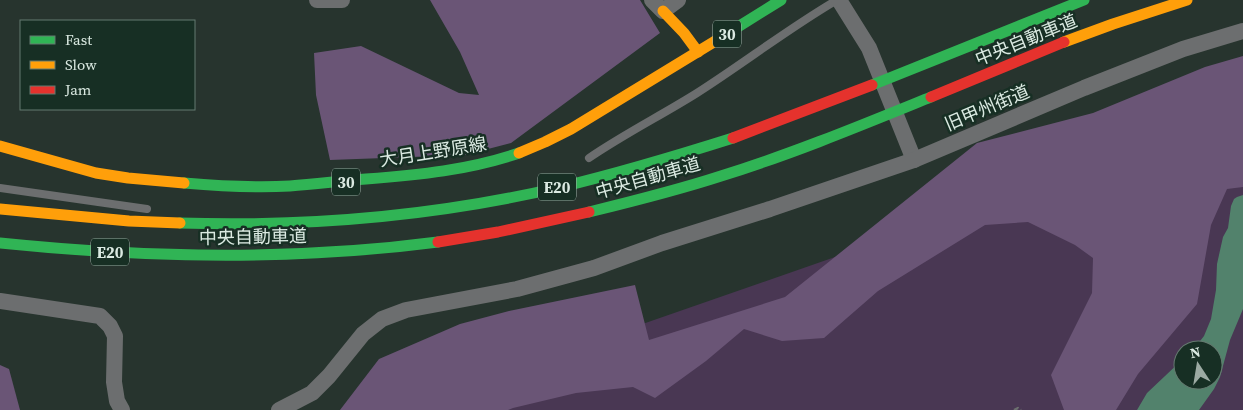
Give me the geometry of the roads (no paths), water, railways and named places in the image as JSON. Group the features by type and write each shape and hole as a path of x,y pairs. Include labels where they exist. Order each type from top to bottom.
{"main road":[{"name":"大月上野原線","path":"0,146 96,173 205,185 289,186 427,174 462,168 518,153 545,142 595,116 781,0"},
{"name":"中央自動車道","path":"0,209 129,221 226,224 312,222 395,215 478,203 560,186 653,163 743,134 814,108 1084,0"},
{"name":"中央自動車道","path":"0,243 137,254 295,255 380,249 479,236 570,217 666,193 768,160 1073,39 1187,0"},
{"name":"30","path":"658,5 684,33 698,52"},
{"path":"50,259 219,256"}],"street":[{"path":"317,0 342,0"},
{"path":"658,5 678,0"},
{"path":"838,0 869,48 912,155"},
{"name":"旧甲州街道","path":"279,410 312,393 329,376 363,334 382,319 406,310 518,289 594,268 662,243 770,209 1165,56 1243,31"},
{"path":"0,301 100,316 110,326 115,336 114,382 117,400 122,410"}],"lane":[{"path":"589,158 604,147 695,94 791,29 838,0"},
{"path":"0,188 151,209"},
{"path":"226,216 292,222"}]}
